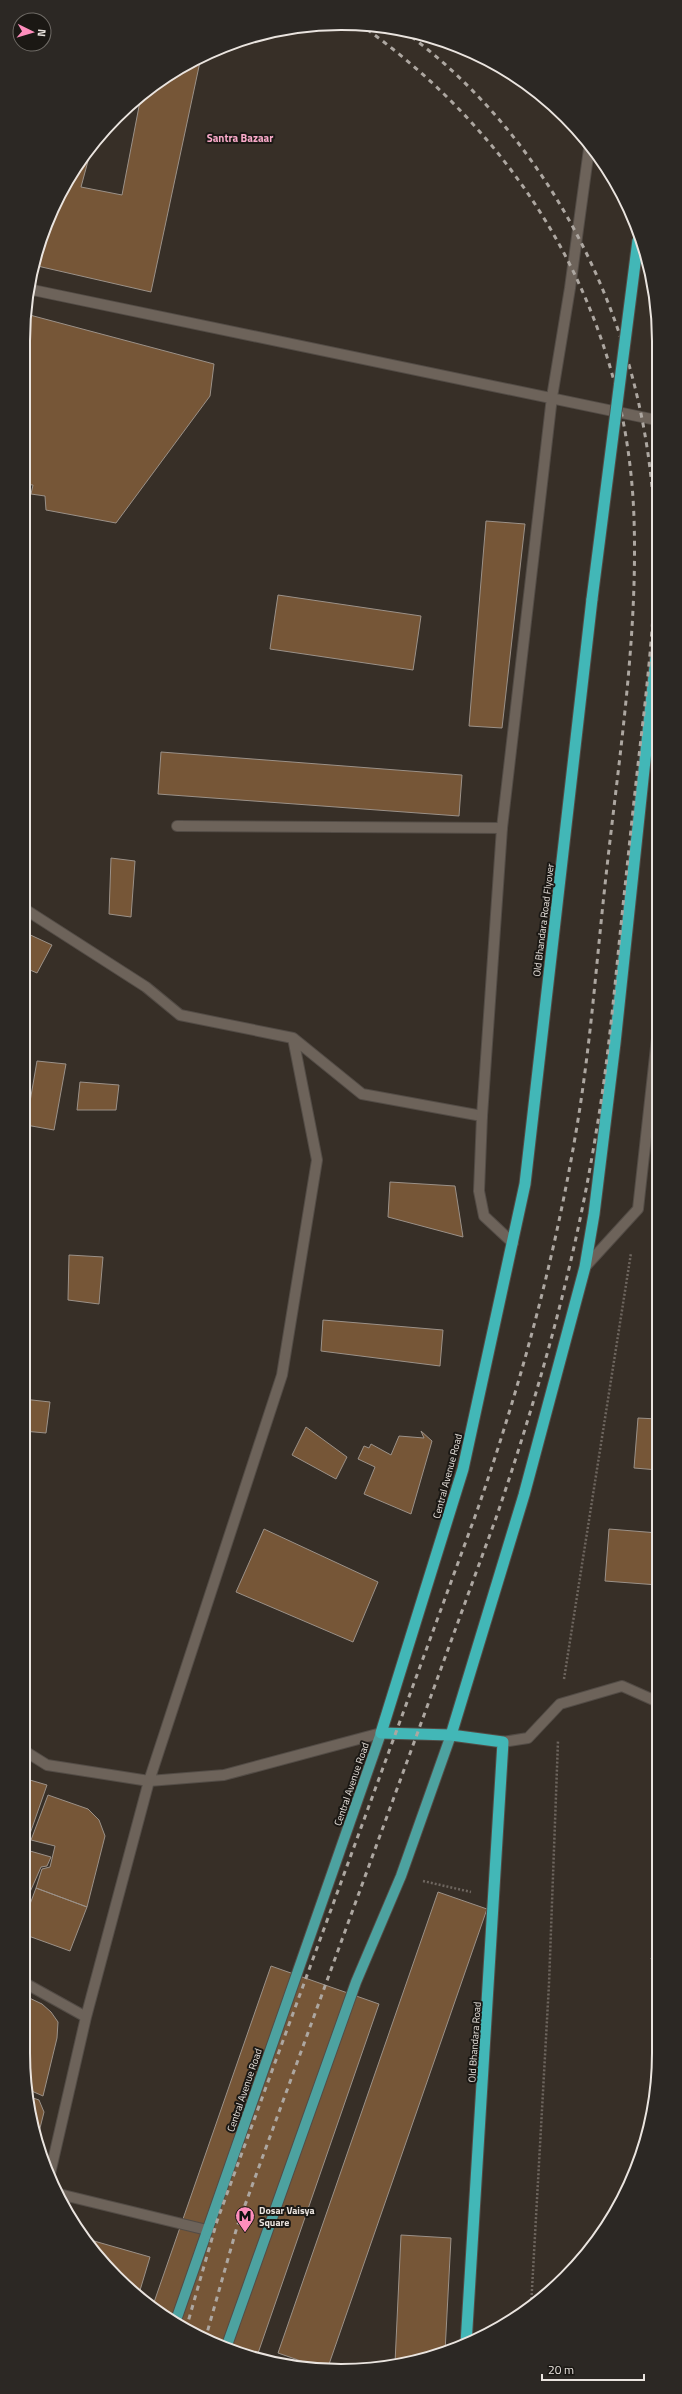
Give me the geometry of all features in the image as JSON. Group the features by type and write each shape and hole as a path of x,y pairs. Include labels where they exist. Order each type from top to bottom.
{"highway":[{"name":"Old Bhandara Road Flyover","path":"513,1243 525,1184 592,599 637,248"},
{"path":"451,1735 524,1495 585,1267 594,1214 615,1043 652,694"},
{"name":"Central Avenue Road","path":"381,1733 463,1469 513,1243"},
{"path":"381,1733 451,1735 503,1742"},
{"name":"Old Bhandara Road","path":"466,2337 495,1898 503,1742"}],"main road":[{"name":"Central Avenue Road","path":"177,2317 381,1733"},
{"path":"228,2342 356,1982 401,1876 451,1735"}],"street":[{"path":"513,1243 484,1216 479,1192 482,1116 502,828 552,397 570,288 588,153"},
{"path":"34,290 552,397 652,419"},
{"path":"177,826 502,828"},
{"path":"30,912 146,987 180,1015 292,1038 362,1094 482,1116"},
{"path":"52,2166 86,2017 149,1781 282,1376 318,1160 292,1038"},
{"path":"585,1267 638,1209 652,1083"},
{"path":"503,1742 528,1738 560,1704 622,1686 652,1699"},
{"path":"30,1754 47,1765 149,1781 224,1775 381,1733"},
{"path":"30,1986 86,2017"},
{"path":"65,2195 208,2230"}],"path":[{"path":"532,2299 549,1984 560,1704 632,1248"},
{"path":"401,1876 495,1898"}],"building":[{"path":"199,64 151,292 40,266 47,241 62,203 88,159 81,187 122,195 139,104 168,82"},
{"path":"32,315 214,364 210,396 116,523 46,510 45,496 31,494 33,485 30,485 30,341"},
{"path":"486,521 525,524 502,728 469,726"},
{"path":"278,595 421,616 413,670 270,649"},
{"path":"161,752 462,775 459,816 158,794"},
{"path":"111,858 135,861 131,917 109,914"},
{"path":"30,935 52,945 37,973 30,970"},
{"path":"37,1061 66,1064 54,1130 30,1126 30,1102"},
{"path":"80,1082 119,1085 116,1110 77,1110"},
{"path":"390,1182 455,1186 463,1237 388,1217"},
{"path":"69,1255 103,1257 99,1304 68,1300"},
{"path":"323,1320 443,1330 440,1366 321,1351"},
{"path":"30,1400 50,1402 46,1433 30,1432"},
{"path":"638,1418 652,1419 652,1470 634,1468"},
{"path":"306,1427 347,1457 336,1479 292,1455"},
{"path":"421,1431 432,1441 411,1514 364,1494 375,1467 358,1459 364,1446 369,1448 371,1444 391,1455 399,1436 424,1438"},
{"path":"264,1529 378,1582 353,1642 236,1592"},
{"path":"609,1529 652,1533 652,1585 605,1581"},
{"path":"30,1780 47,1785 30,1834"},
{"path":"48,1795 88,1809 99,1820 105,1836 87,1907 36,1888 42,1869 50,1867 55,1846 31,1840"},
{"path":"30,1851 51,1857 47,1866 41,1867 30,1892"},
{"path":"36,1888 87,1907 70,1951 30,1937 30,1904"},
{"path":"438,1892 487,1909 329,2363 301,2361 278,2353"},
{"path":"271,1966 379,2004 258,2352 203,2332 168,2312 154,2302"},
{"path":"30,1998 42,2004 51,2012 58,2022 57,2038 43,2096 33,2092 30,2053"},
{"path":"34,2098 39,2100 44,2112 40,2129"},
{"path":"401,2235 451,2238 445,2345 395,2359"},
{"path":"93,2241 150,2257 140,2290 121,2273"}],"railway":[{"path":"188,2323 217,2221 477,1511 508,1418 534,1324 557,1229 581,1101 630,656 633,610 634,518 627,443 611,372 588,304 556,239 518,179 472,123 420,71 370,32"},
{"path":"413,39 456,74 504,125 546,182 582,243 610,308 632,375 647,444 652,494"},
{"path":"207,2334 237,2227 496,1518 527,1423 554,1327 578,1231 601,1103 647,688 652,622"}],"place":[{"name":"Dosar Vaisya Square","path":"245,2233"}],"district":[{"name":"Santra Bazaar","path":"240,138"}]}
